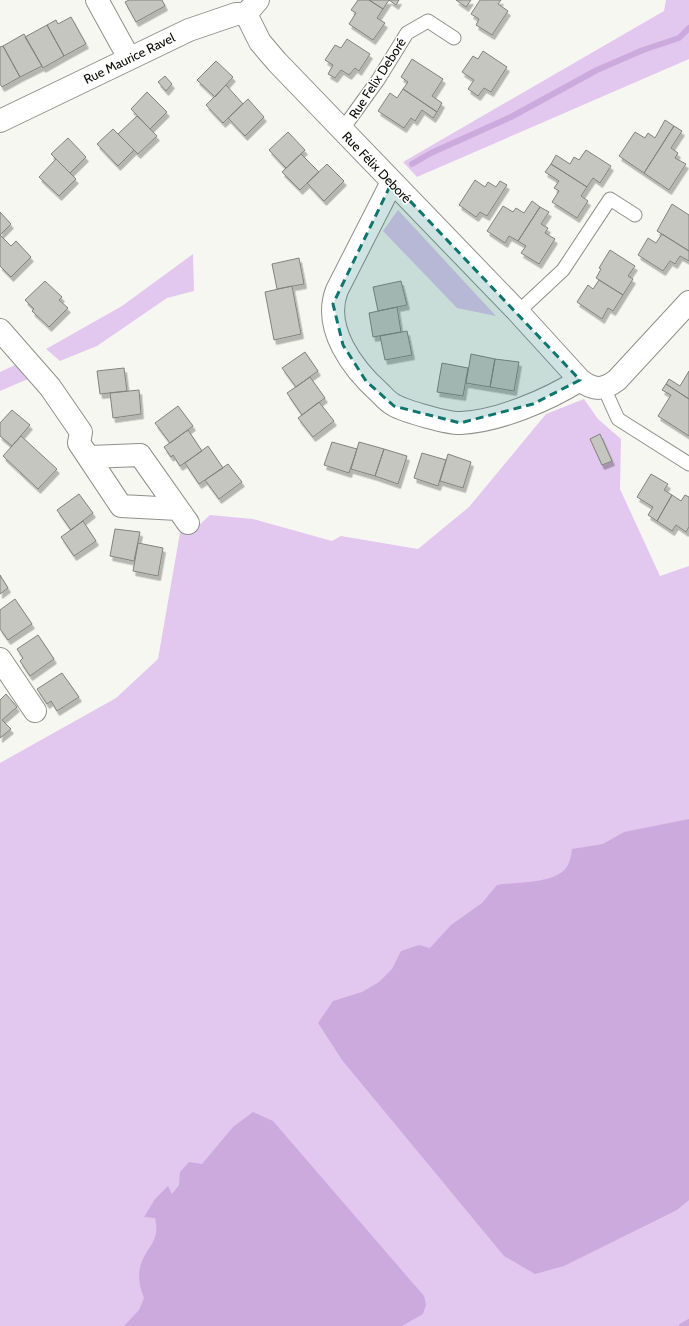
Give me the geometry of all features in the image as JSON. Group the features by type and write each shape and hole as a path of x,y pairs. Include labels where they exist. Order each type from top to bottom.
{"street":[{"path":"97,0 129,58"},
{"name":"Rue Maurice Ravel","path":"0,121 188,30 252,7"},
{"name":"Rue Félix Deboré","path":"252,7 260,42 342,130 518,312 580,380 594,389 604,388"},
{"path":"392,182 337,290 332,304 342,345 362,376 394,406 450,422 460,423 490,418 533,404 553,396 580,380"},
{"path":"604,388 617,380 689,302"},
{"path":"0,330 55,393 80,432 79,443 121,506 183,516 140,455 90,458"},
{"path":"0,659 35,711"}],"lane":[{"name":"Rue Felix Deboré","path":"342,130 378,80 406,33 428,21 454,38"},
{"path":"518,312 563,270 610,199 635,215"},
{"path":"604,388 618,419 689,464"}],"highlighted area":[{"path":"392,182 580,380 533,404 460,423 394,406 366,381 343,345 333,304"}],"shaded area":[{"path":"666,0 689,0 689,59 417,177 403,162 664,11"},
{"path":"398,210 496,316 457,308 383,231"},
{"path":"193,254 194,291 167,298 97,346 60,361 46,349 122,306"},
{"path":"15,365 28,379 0,391 0,372"},
{"path":"584,399 598,419 621,439 620,489 660,576 689,566 689,1326 0,1326 0,763 116,698 158,659 181,527 197,527 210,515 253,519 332,541 341,536 418,549 469,507 546,414"},
{"path":"689,819 689,1200 677,1210 564,1266 535,1274 504,1256 342,1060 318,1023 333,1001 362,992 379,982 392,969 401,951 419,945 430,948 451,925 482,903 497,885 533,882 552,877 559,874 567,867 572,849 603,844 624,832"},
{"path":"253,1112 273,1121 424,1296 426,1305 423,1314 402,1326 124,1326 139,1310 144,1298 139,1275 142,1261 155,1237 156,1225 155,1218 144,1217 155,1199 168,1186 172,1194 179,1185 180,1172 189,1162 202,1164 233,1127"}],"building":[{"path":"129,0 162,0 165,6 136,22 125,2"},
{"path":"358,0 369,0 383,9 377,18 385,23 373,40 349,24 356,13 351,10"},
{"path":"369,0 389,0 383,9"},
{"path":"389,0 399,0 396,5"},
{"path":"456,0 471,0 466,7"},
{"path":"480,0 501,0 498,4 508,11 492,35 476,25 479,19 471,14"},
{"path":"71,17 86,44 64,56 47,25 56,20 58,24"},
{"path":"47,25 64,56 43,68 25,37"},
{"path":"24,34 42,66 20,77 3,46"},
{"path":"347,39 370,54 359,71 355,68 349,75 341,70 335,78 328,74 333,65 325,60 335,45 341,48"},
{"path":"3,46 20,77 2,87 0,84 0,47"},
{"path":"483,51 507,67 491,92 484,88 478,96 468,89 474,80 462,72 473,56 478,59"},
{"path":"412,59 443,79 432,96 442,103 437,112 403,89 408,82 401,77"},
{"path":"216,61 233,77 215,97 197,80"},
{"path":"165,76 172,84 166,91 158,82"},
{"path":"226,85 243,104 223,123 206,105"},
{"path":"403,89 437,112 433,118 422,110 415,121 411,118 404,128 378,111 390,93 397,98"},
{"path":"147,92 167,112 150,129 131,109"},
{"path":"248,99 264,117 245,136 228,118"},
{"path":"137,116 157,136 138,154 118,134"},
{"path":"665,120 674,126 644,173 619,156 635,132 645,138 648,133 655,138"},
{"path":"674,126 682,131 671,148 678,153 675,158 686,164 669,190 644,173"},
{"path":"113,129 134,150 118,166 97,144"},
{"path":"288,132 305,150 286,168 269,150"},
{"path":"68,138 86,157 70,173 51,154"},
{"path":"586,150 611,166 600,183 593,178 587,187 551,164 556,155 570,164 574,157 579,160"},
{"path":"301,154 319,172 300,190 282,172"},
{"path":"56,159 76,179 59,196 39,177"},
{"path":"327,164 344,181 324,201 307,183"},
{"path":"551,164 587,187 581,196 588,201 577,218 552,202 559,191 554,188 559,181 545,172"},
{"path":"475,180 485,187 488,182 496,187 500,181 507,185 487,216 480,212 476,217 459,205"},
{"path":"532,201 540,207 518,241 509,236 505,243 487,231 503,206 513,212 516,208 524,213"},
{"path":"672,204 689,215 689,251 657,231"},
{"path":"540,207 549,212 541,224 548,228 545,233 555,239 539,264 521,253 526,246 518,241"},
{"path":"0,212 11,224 0,235"},
{"path":"662,234 689,251 689,261 680,256 675,264 670,261 663,271 638,255 648,238 656,243"},
{"path":"0,235 11,246 16,241 31,257 11,277 0,266"},
{"path":"610,250 635,266 628,276 633,279 623,295 596,278 601,269 599,268"},
{"path":"299,258 304,284 277,289 272,264"},
{"path":"599,280 623,295 613,311 608,308 602,319 577,302 588,285 593,289"},
{"path":"45,281 62,297 59,300 68,308 49,327 32,311 34,309 25,300"},
{"path":"401,281 407,305 378,311 373,287"},
{"path":"292,286 301,334 274,340 265,292"},
{"path":"397,307 401,332 373,337 369,313"},
{"path":"407,331 412,355 385,360 380,336"},
{"path":"305,352 318,371 296,387 282,368"},
{"path":"471,354 495,359 490,387 466,383"},
{"path":"495,359 519,362 514,391 490,387"},
{"path":"442,363 468,368 463,396 437,392"},
{"path":"124,368 127,391 100,394 97,371"},
{"path":"689,371 689,399 666,384 669,379 680,386"},
{"path":"310,377 325,398 302,415 287,393"},
{"path":"666,384 689,399 689,436 658,416 671,395 662,390"},
{"path":"139,390 141,414 113,418 110,393"},
{"path":"319,402 334,421 313,437 298,418"},
{"path":"178,406 193,426 170,443 155,423"},
{"path":"12,410 30,425 12,446 0,436 0,423"},
{"path":"188,430 202,451 180,466 173,455 171,457 164,447"},
{"path":"600,434 612,461 602,465 590,439"},
{"path":"21,436 57,469 38,489 3,456"},
{"path":"332,442 357,449 349,473 324,465"},
{"path":"359,442 384,449 375,476 351,469"},
{"path":"208,446 223,468 199,484 185,463"},
{"path":"384,449 407,456 398,484 375,476"},
{"path":"422,453 446,460 438,486 414,478"},
{"path":"448,454 471,462 463,488 440,481"},
{"path":"228,464 242,482 219,499 205,480"},
{"path":"651,474 668,484 664,490 672,495 657,521 648,515 653,507 637,497"},
{"path":"79,494 93,513 71,530 57,510"},
{"path":"672,495 681,501 685,495 689,497 689,527 686,532 676,525 672,531 657,521"},
{"path":"83,521 96,541 74,556 61,537"},
{"path":"115,529 140,532 134,561 110,556"},
{"path":"138,543 163,548 158,576 133,571"},
{"path":"0,575 8,588 0,594"},
{"path":"15,599 32,624 8,640 0,629 0,610"},
{"path":"38,635 54,659 30,676 20,661 23,658 17,649"},
{"path":"62,673 79,697 57,711 51,701 47,704 37,689"},
{"path":"6,694 17,707 2,720 11,729 0,738 0,700"}],"waterway":[{"path":"412,164 431,153 511,117 597,70 643,50 679,38 689,28"},
{"path":"682,1326 689,1322"}]}
